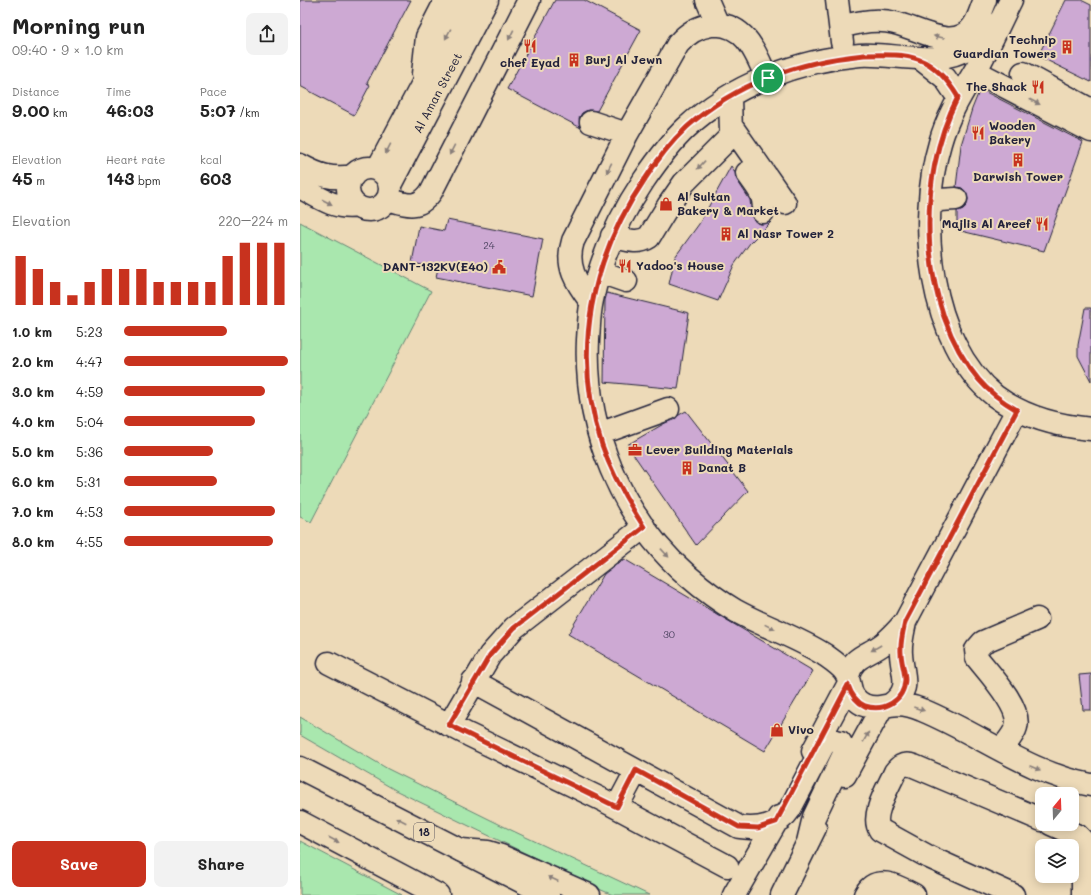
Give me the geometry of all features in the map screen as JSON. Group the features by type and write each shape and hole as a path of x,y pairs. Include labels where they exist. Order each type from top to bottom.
{"street":[{"path":"422,83 427,37 446,0"},
{"name":"Al Aman Street","path":"385,185 422,83 466,0"},
{"name":"Al Aman Street","path":"385,185 487,0"},
{"path":"300,166 321,176 331,178 353,176 364,169 385,185 404,205 415,205 424,200 431,192 529,0"},
{"path":"706,0 718,25"},
{"path":"837,0 844,57"},
{"path":"841,27 857,22 894,22 937,37 957,38 971,29 985,0"},
{"path":"1012,0 975,71 958,97 939,144 930,206 933,275 937,295 945,320 966,361 979,380 995,395 1017,410 1057,424 1091,429"},
{"path":"1000,21 968,49 950,56 921,59 889,55 844,57 816,62 768,78 730,96 687,127 669,146 638,190 612,236 596,286 588,355 589,386 598,429 627,501 644,527 664,552 686,574 710,594 737,611 818,651 841,668 854,696 862,704 874,708 886,706 906,706 922,710 1036,768 1070,781 1091,785"},
{"path":"624,286 596,286 578,284 571,271 569,263 570,248 627,134 678,44 694,30 702,26 718,25 734,29 747,40 768,78"},
{"path":"921,59 938,70 958,97"},
{"path":"975,71 1091,131"},
{"path":"1023,73 1091,110"},
{"path":"730,96 729,134 762,195 764,203 763,212"},
{"path":"591,122 627,134"},
{"path":"729,134 785,203"},
{"path":"612,236 634,242 644,240 649,237 684,183 729,134"},
{"path":"353,176 348,189 352,201 363,209 377,209 385,185"},
{"path":"930,206 956,193 932,184"},
{"path":"300,187 336,206 357,206"},
{"path":"598,429 666,406"},
{"path":"734,895 776,822 848,681 849,670 856,659 887,641 905,622 1017,410"},
{"path":"449,725 473,681 490,655 514,628 644,527"},
{"path":"1001,750 1014,732 1018,720 1017,714 1012,704 977,658 976,650 983,642 1037,619"},
{"path":"782,895 808,842 886,706 899,697 904,686 905,678 901,653 905,622"},
{"path":"329,663 449,725 617,807 727,866"},
{"path":"473,681 739,827 758,828 776,822 784,817 790,809 824,744 831,740 840,742 844,749 844,754 814,817 808,842"},
{"path":"1013,895 930,857 880,830 876,825 876,814 897,768 905,764 914,766 1035,817"},
{"name":"18","path":"300,768 548,895"},
{"path":"617,807 636,770"},
{"path":"300,822 438,895"},
{"path":"739,827 748,843 754,861"},
{"path":"1066,831 1078,836 1083,841 1083,895"},
{"path":"460,850 488,852 501,856 589,895"},
{"path":"865,895 872,887 885,882 892,883 914,895"}],"green space":[{"path":"300,222 431,291 311,522 300,517"},
{"path":"300,717 388,769 511,830 649,895 613,895 397,791 300,735"},
{"path":"300,841 402,895 300,895"}],"building":[{"path":"300,0 411,0 367,83 370,85 354,115 300,86"},
{"name":"Burj Al Jewn","path":"555,0 584,0 641,30 597,111 588,110 582,113 579,118 581,128 507,89"},
{"name":"Technip Guardian Towers","path":"1066,0 1081,0 1091,5 1091,82 1038,56"},
{"name":"Darwish Tower","path":"980,89 1083,142 1044,251 957,230 957,211 963,209 967,205 968,199 966,192 962,188 956,187 961,145"},
{"name":"Al Nasr Tower 2","path":"731,166 735,172 737,180 750,200 752,217 756,222 761,224 771,222 750,243 734,265 718,301 669,284 675,257 699,224"},
{"path":"447,220 543,239 532,296 436,277 438,268 412,263 419,226 444,231"},
{"path":"607,293 689,313 678,389 604,382 605,300"},
{"path":"1085,308 1091,308 1091,381 1078,356 1078,345"},
{"name":"Danat B","path":"686,411 748,491 696,545 627,445"},
{"path":"624,559 813,671 765,751 568,634 604,574"},
{"path":"1091,674 1091,710 1083,710 1079,675"}],"place":[{"name":"chef Eyad","path":"530,46"},
{"name":"Technip Guardian Towers","path":"1067,47"},
{"name":"Burj Al Jewn","path":"574,60"},
{"name":"The Shack","path":"1038,87"},
{"name":"Wooden Bakery","path":"978,133"},
{"name":"Darwish Tower","path":"1018,160"},
{"name":"Al Sultan Bakery & Market","path":"666,204"},
{"name":"Majlis Al Areef","path":"1042,224"},
{"name":"Al Nasr Tower 2","path":"726,234"},
{"name":"Yadoo's House","path":"625,266"},
{"name":"DANT-132KV(E40)","path":"499,267"},
{"name":"Lever Building Materials","path":"635,450"},
{"name":"Danat B","path":"687,468"},
{"name":"Vivo","path":"777,730"}],"route":[{"path":"864,55 889,55 921,59 938,70 952,87 958,97 952,108 939,144 935,162 930,206 931,252 937,295 954,341 979,380 995,395 1017,410 905,622 901,641 901,659 905,678 901,694 890,705 874,708 858,701 848,685 776,822 768,826 749,828 739,827 636,770 617,807 449,725 473,681 501,641 514,628 644,527 627,501 619,484 602,445 594,416 589,386 588,355 591,302 605,255 612,236 624,212 652,168 669,146 687,127 708,111 730,96 768,78 792,68 816,62 864,55"}]}
